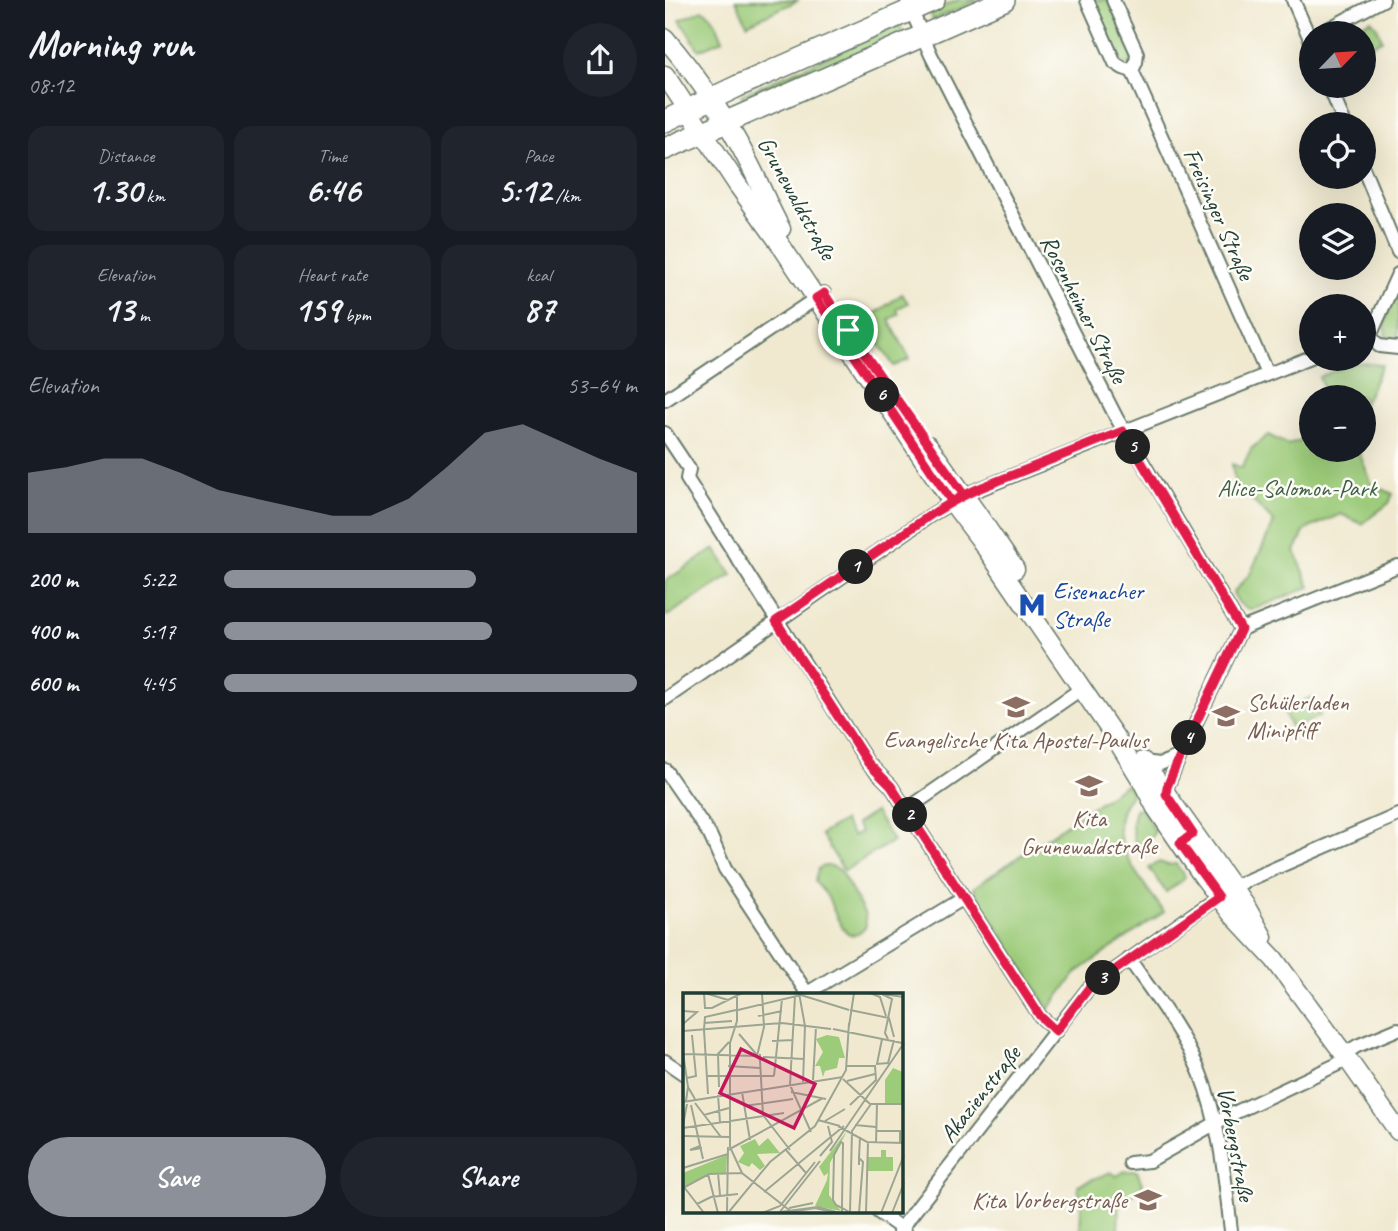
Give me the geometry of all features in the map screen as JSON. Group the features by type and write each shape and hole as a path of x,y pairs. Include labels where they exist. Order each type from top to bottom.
{"main road":[{"path":"665,121 909,5 934,0"},
{"path":"665,149 1004,0"},
{"name":"Grunewaldstraße","path":"665,38 699,80 725,122 752,168 774,217 820,296"},
{"name":"Grunewaldstraße","path":"665,75 958,498 1035,599 1063,645 1166,794 1187,839"},
{"name":"Grunewaldstraße","path":"958,498 986,548 1115,737 1156,808 1187,839 1226,892 1231,913 1274,959 1398,1131"}],"street":[{"name":"Freisinger Straße","path":"1087,0 1115,62 1132,71 1267,374"},
{"name":"Freisinger Straße","path":"1113,0 1137,53 1132,71"},
{"path":"1293,0 1304,21"},
{"path":"1344,21 1383,0"},
{"name":"Rosenheimer Straße","path":"909,5 1123,431 1241,629"},
{"path":"1372,189 1398,252"},
{"path":"1376,319 1398,274"},
{"path":"665,400 820,296"},
{"path":"1376,344 1398,348"},
{"path":"665,699 958,498 1299,362"},
{"path":"665,433 689,469 687,479 868,763 891,786 1040,1016 1056,1031"},
{"path":"1166,794 1180,756 1241,629 1398,566"},
{"path":"907,810 1081,689"},
{"path":"1143,762 1160,764 1180,756"},
{"path":"665,770 710,835 725,869 804,993"},
{"name":"Akazienstraße","path":"902,1230 1088,989 1226,892 1256,876 1398,815"},
{"path":"807,993 964,898"},
{"name":"Vorbergstraße","path":"1129,959 1191,1054 1205,1088 1215,1123 1231,1231"},
{"path":"1130,1163 1149,1161 1215,1123 1336,1065 1357,1046 1398,1029"},
{"path":"665,1061 683,1072"},
{"path":"881,1214 902,1230"}],"green space":[{"path":"736,0 799,0 747,24"},
{"path":"958,0 979,0 933,20 929,12"},
{"path":"1092,0 1108,0 1133,55 1127,65 1122,64"},
{"path":"702,10 713,18 723,40 699,50 680,20"},
{"path":"900,25 903,33 746,102 741,95"},
{"path":"1376,26 1377,27 1382,40 1376,43"},
{"path":"1398,292 1398,340 1386,336 1385,325"},
{"path":"902,294 908,303 897,309 899,314 889,320 910,359 894,366 864,322"},
{"path":"1376,364 1382,365 1373,385 1322,385 1319,377 1333,371 1376,371"},
{"name":"Alice-Salomon-Park","path":"1268,435 1288,445 1299,441 1299,462 1363,462 1372,484 1393,494 1389,503 1362,524 1341,514 1305,530 1295,551 1310,587 1254,609 1241,605 1233,593 1250,574 1274,522 1246,494 1237,495 1232,464 1242,468 1251,449"},
{"path":"715,549 732,575 667,616 665,581"},
{"path":"1312,697 1320,716 1292,729 1283,710"},
{"path":"1126,784 1132,793 1122,808 1119,824 1121,839 1126,855 1164,912 1077,972 1049,1009 973,888"},
{"path":"1141,808 1155,831 1150,840 1151,849 1141,855 1132,827 1135,809"},
{"path":"875,812 893,841 844,871 821,834 843,821 853,836 861,832 856,824"},
{"path":"1159,862 1176,864 1185,877 1166,892 1149,868"},
{"path":"825,866 840,870 865,915 866,926 859,933 852,935 846,932 827,896 815,882 819,868"},
{"path":"1125,1171 1137,1171 1143,1186 1119,1206 1118,1231 1080,1231 1078,1185 1111,1172 1117,1176"}],"place":[{"name":"Eisenacher Straße","path":"1032,605"},
{"name":"Evangelische Kita Apostel-Paulus","path":"1016,707"},
{"name":"Schülerladen Minipfiff","path":"1226,716"},
{"name":"Kita Grunewaldstraße","path":"1089,786"},
{"name":"Kita Vorbergstraße","path":"1148,1200"}],"route":[{"path":"848,330 824,293 816,298 952,502 980,488 1123,431 1241,629 1180,756 1166,794 1193,834 1180,843 1219,897 1088,989 1056,1031 1040,1016 891,786 868,763 776,621 932,514 952,502 964,495 848,330"}]}
